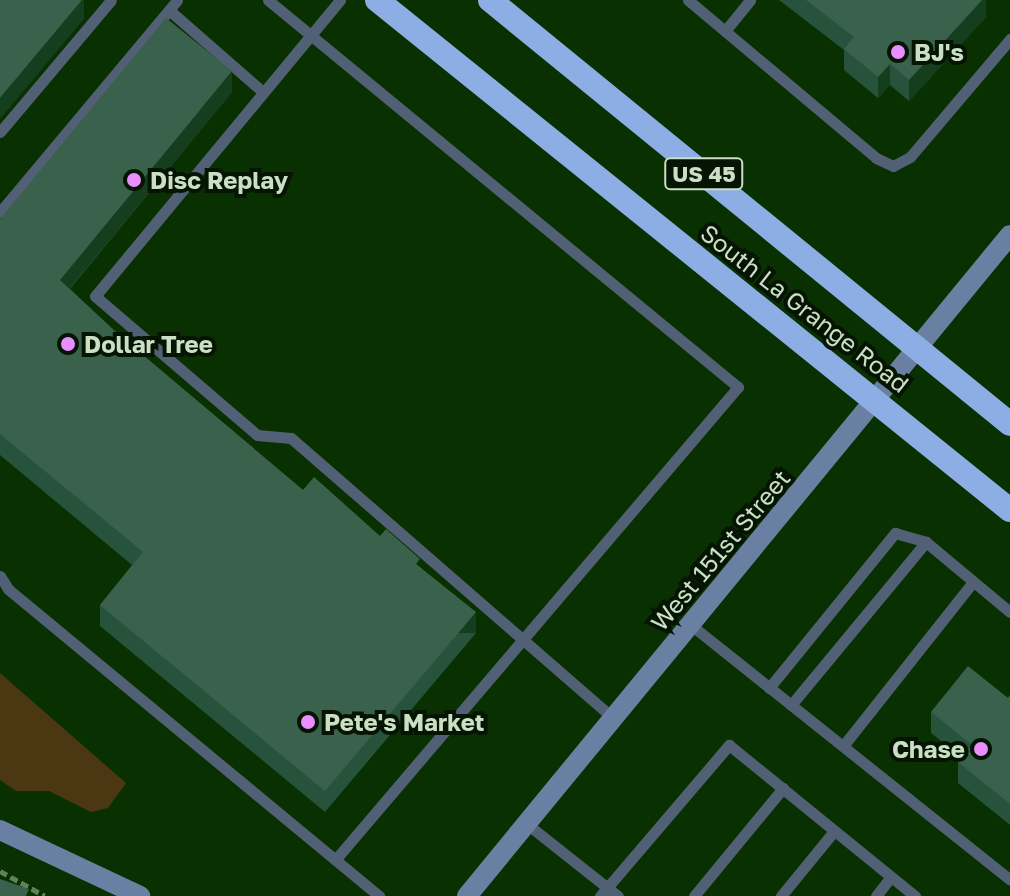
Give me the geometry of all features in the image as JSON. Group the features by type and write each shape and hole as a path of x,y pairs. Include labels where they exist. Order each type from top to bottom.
{"highway":[{"name":"South La Grange Road","path":"377,0 1010,510"},
{"name":"South La Grange Road","path":"490,0 1010,424"}],"street":[{"name":"West 151st Street","path":"467,896 877,401 1010,235"},
{"path":"0,830 140,896"}],"lane":[{"path":"0,132 111,0"},
{"path":"0,212 177,0"},
{"path":"268,0 738,387 335,860"},
{"path":"340,0 95,296 257,435 291,438 614,719"},
{"path":"725,31 750,0"},
{"path":"696,2 725,31 876,158 893,166 910,157 1010,39"},
{"path":"169,10 263,92"},
{"path":"769,688 895,533 926,542 1010,612"},
{"path":"791,705 926,542"},
{"path":"0,576 8,589 379,896"},
{"path":"843,746 973,582"},
{"path":"691,625 1010,880"},
{"path":"604,892 729,745 915,896"},
{"path":"694,896 783,788"},
{"path":"527,824 604,892 618,896"},
{"path":"781,896 834,831"},
{"path":"876,896 891,877"}],"path":[{"path":"0,871 45,896"}],"shaded area":[{"path":"0,673 126,783 108,808 91,812 49,791 16,791 0,780"}],"building":[{"path":"0,0 82,0 0,98"},
{"name":"BJ's","path":"806,0 982,0 909,80 890,64 878,77 844,49 854,37"},
{"path":"166,18 232,71 60,280 118,334 303,490 314,477 380,536 386,529 420,559 416,564 476,612 325,791 100,605 143,552 0,434 0,219"},
{"name":"Chase","path":"968,666 1008,698 1010,695 1010,804 958,762 972,745 931,712"},
{"path":"0,879 29,889 26,896 0,896"}],"place":[{"name":"BJ's","path":"898,52"},
{"name":"Disc Replay","path":"134,180"},
{"name":"Dollar Tree","path":"68,344"},
{"name":"Pete's Market","path":"308,722"},
{"name":"Chase","path":"981,749"}]}
